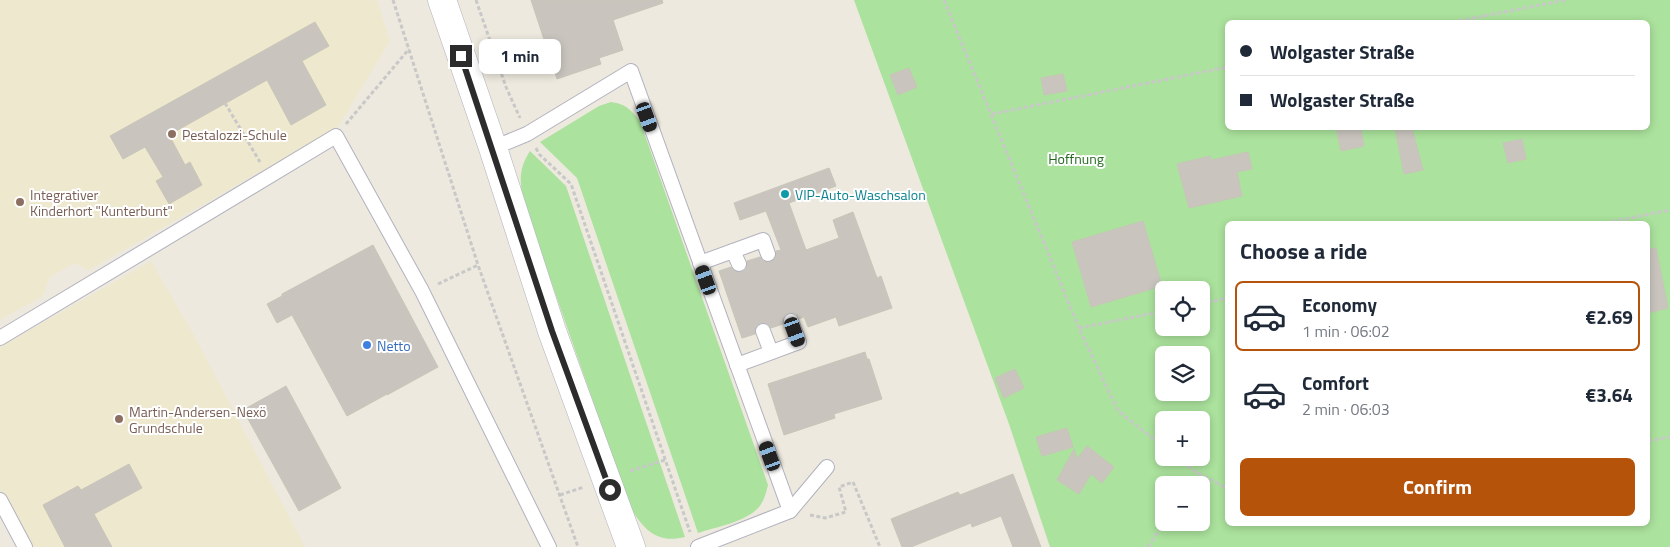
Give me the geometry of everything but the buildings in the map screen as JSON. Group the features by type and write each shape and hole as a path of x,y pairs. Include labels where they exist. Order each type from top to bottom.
{"main road":[{"path":"442,0 493,148 552,331 631,547"}],"lane":[{"path":"493,148 527,134 630,71 646,96 700,262 790,511"},
{"path":"0,338 336,136 422,291 549,547"},
{"path":"700,262 763,240 768,254"},
{"path":"733,250 739,264"},
{"path":"737,365 799,342 792,321"},
{"path":"763,331 771,352"},
{"path":"695,543 790,511 827,467"},
{"path":"0,500 25,547"}],"path":[{"path":"393,0 478,265 578,547"},
{"path":"476,0 506,87 527,134 539,154 571,184 695,543"},
{"path":"944,0 1079,328 1118,411 1155,440"},
{"path":"1463,20 1566,0"},
{"path":"336,136 409,49"},
{"path":"992,114 1225,68"},
{"path":"225,104 268,176"},
{"path":"1615,221 1670,210"},
{"path":"422,291 478,265"},
{"path":"1210,302 1225,299"},
{"path":"1079,328 1155,313"},
{"path":"1650,441 1670,437"},
{"path":"625,473 665,460"},
{"path":"1188,466 1225,487"},
{"path":"790,511 825,518 846,512 839,487 853,482 880,547"},
{"path":"560,495 586,486"},
{"path":"1148,547 1158,531"}],"shaded area":[{"name":"Pestalozzi-Schule","path":"0,0 377,0 390,41 338,127 89,270 75,263 50,277 43,296 0,320"},
{"name":"Martin-Andersen-Nexö Grundschule","path":"151,261 195,337 305,547 30,547 0,491 0,347"}],"green space":[{"name":"Hoffnung","path":"854,0 1670,0 1670,547 1050,547 1009,424"},
{"path":"611,102 627,108 640,121 768,485 766,494 759,507 747,517 698,533 577,178 540,142 599,106"},
{"path":"530,151 566,186 685,537 675,539 659,537 646,528 630,507 525,207 521,172"}],"place":[{"name":"Pestalozzi-Schule","path":"172,134"},
{"name":"VIP-Auto-Waschsalon","path":"785,194"},
{"name":"Integrativer Kinderhort \"Kunterbunt\"","path":"20,202"},
{"name":"Netto","path":"367,345"},
{"name":"Martin-Andersen-Nexö Grundschule","path":"119,419"}],"route":[{"path":"461,56 552,331 610,490"}]}
